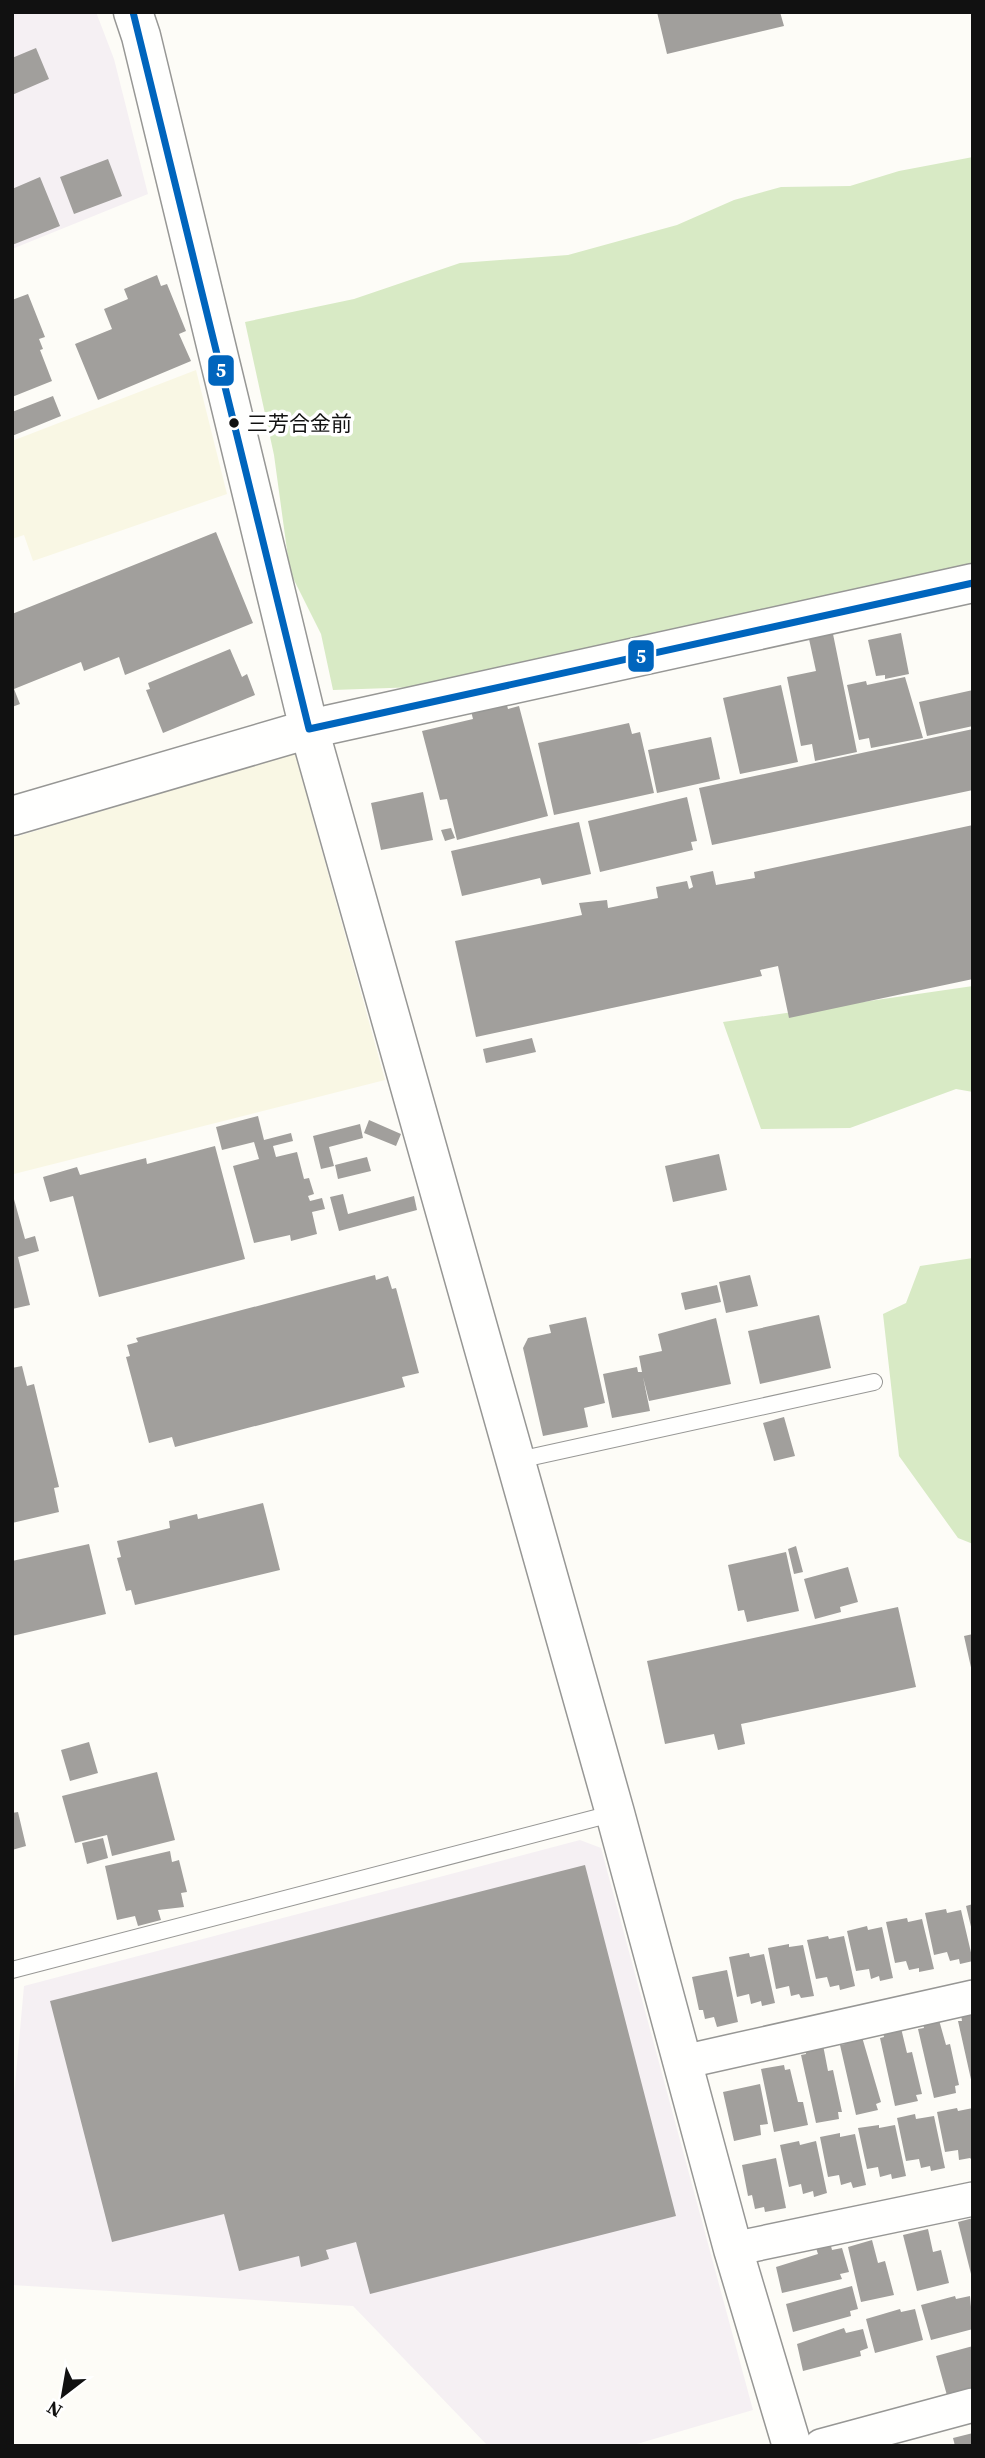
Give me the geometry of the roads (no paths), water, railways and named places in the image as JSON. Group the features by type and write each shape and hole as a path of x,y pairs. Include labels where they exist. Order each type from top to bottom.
{"street":[{"path":"133,12 309,729 615,1813 733,2249 792,2446"},
{"path":"12,816 309,729 973,583"},
{"path":"683,2062 973,1997"},
{"path":"733,2249 973,2199"},
{"path":"821,2446 973,2405"}],"lane":[{"path":"514,1461 874,1382"},
{"path":"12,1970 615,1813"}],"place":[{"name":"三芳合金前","path":"234,423"}]}
